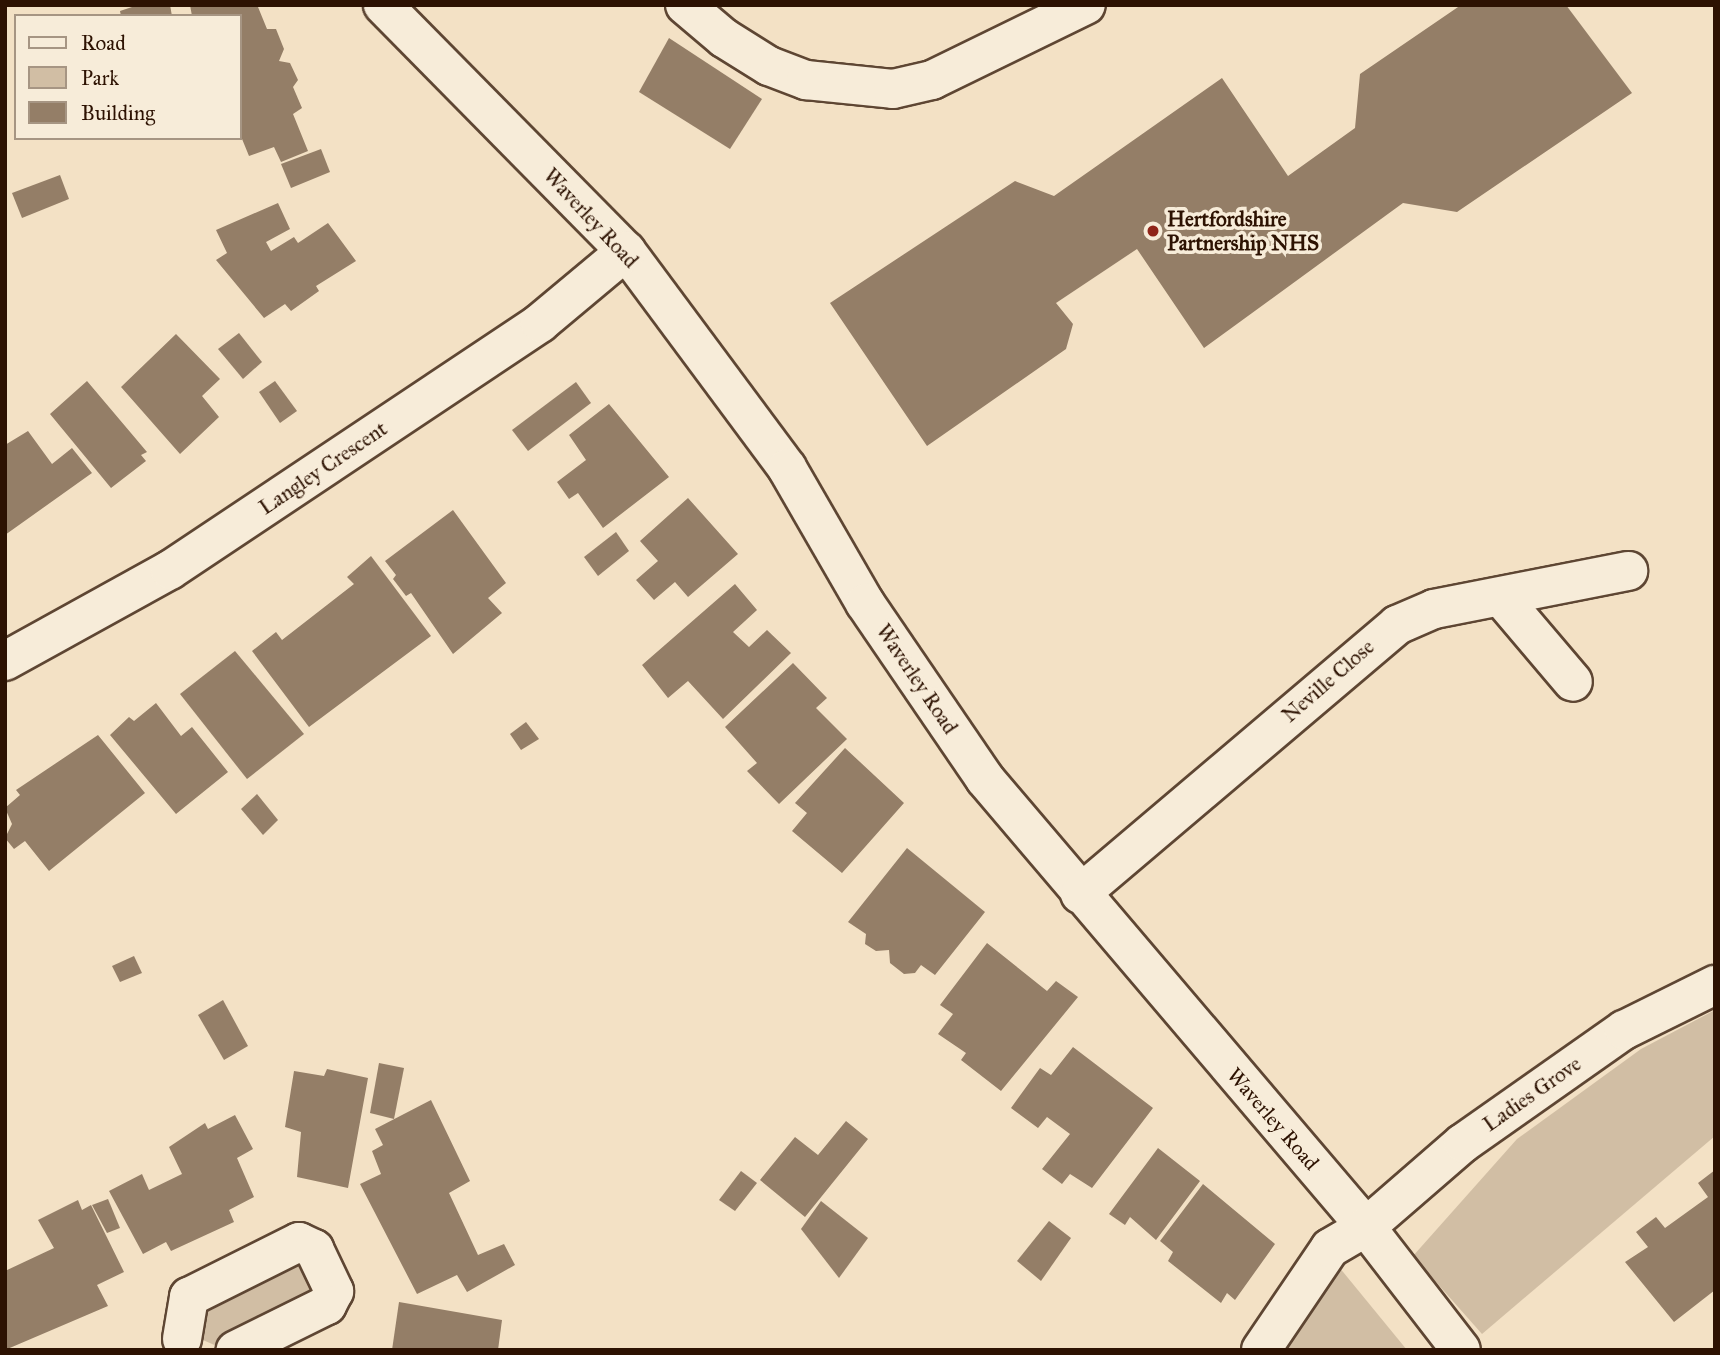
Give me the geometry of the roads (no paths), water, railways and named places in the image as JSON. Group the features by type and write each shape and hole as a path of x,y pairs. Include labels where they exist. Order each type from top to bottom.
{"street":[{"name":"Waverley Road","path":"383,5 626,251 788,468 865,603 985,779 1080,894 1366,1227 1461,1350"},
{"path":"685,5 769,66 806,80 893,89 932,80 1086,5"},
{"name":"Langley Crescent","path":"5,661 170,570 540,323 626,251"},
{"name":"Neville Close","path":"1080,894 1381,635 1434,610 1628,571"},
{"path":"1501,597 1573,682"},
{"name":"Ladies Grove","path":"1261,1350 1329,1248 1366,1227 1463,1143 1624,1030 1715,985"},
{"path":"182,1346 189,1297 299,1242 314,1249 334,1291 327,1305 236,1350"}],"place":[{"name":"Hertfordshire Partnership NHS","path":"1153,231"}]}
